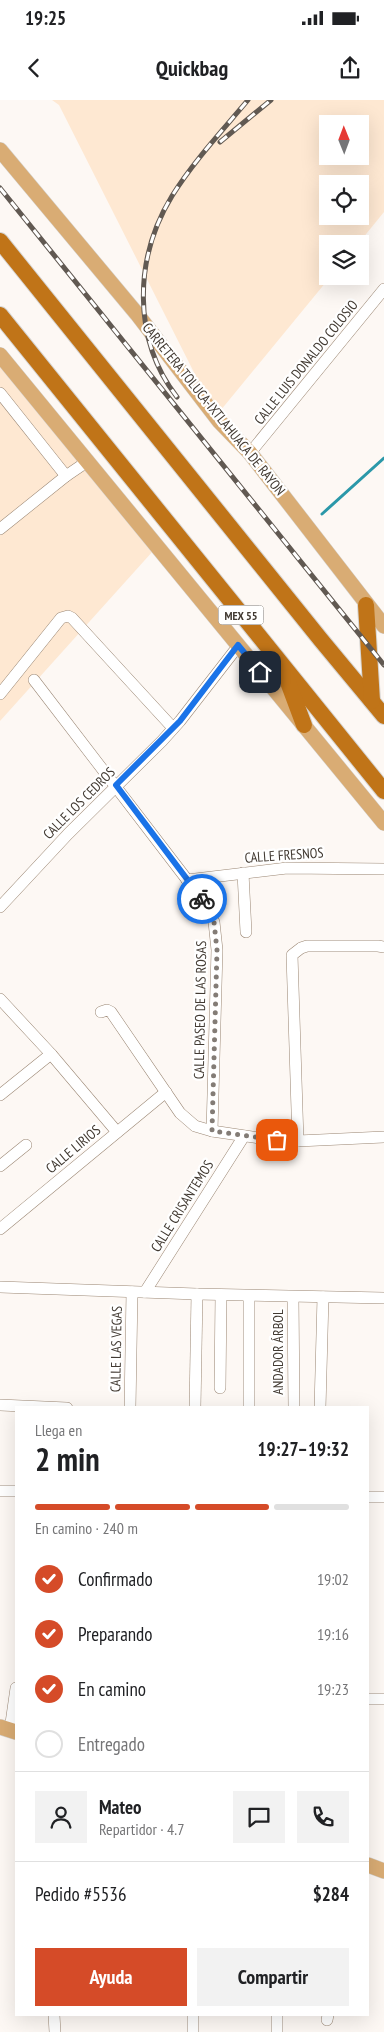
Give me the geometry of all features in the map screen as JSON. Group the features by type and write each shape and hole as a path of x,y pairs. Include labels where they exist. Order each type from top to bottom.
{"highway":[{"path":"0,241 384,716"},
{"name":"MEX 55","path":"0,315 201,567 384,791"},
{"path":"366,605 372,701"},
{"path":"281,663 304,725"}],"main road":[{"name":"CARRETERA TOLUCA-IXTLAHUACA DE RAYON","path":"0,150 137,314 219,421 250,453 384,626"},
{"path":"0,355 384,823"},
{"path":"369,1865 384,1871"}],"street":[{"name":"CALLE LUIS DONALDO COLOSIO","path":"250,453 384,289"},
{"path":"0,393 66,476"},
{"path":"0,529 66,476 88,462"},
{"path":"0,694 61,618 68,616 177,725"},
{"name":"CALLE LOS CEDROS","path":"0,907 68,834 177,725 238,645"},
{"name":"CALLE PASEO DE LAS ROSAS","path":"34,680 116,785 209,911 216,932 217,979 212,1131"},
{"name":"CALLE FRESNOS","path":"187,880 302,867 384,869"},
{"path":"244,873 246,932"},
{"path":"298,1141 292,955 307,946 370,946 384,948"},
{"path":"0,999 51,1054 117,1132"},
{"path":"101,1012 107,1010 111,1012 180,1113 190,1122 212,1131 298,1141 384,1137"},
{"path":"0,1095 51,1054"},
{"name":"CALLE LIRIOS","path":"0,1229 166,1092"},
{"name":"CALLE CRISANTEMOS","path":"145,1292 244,1136"},
{"path":"0,1166 26,1145"},
{"path":"0,1287 249,1296 384,1298"},
{"name":"CALLE LAS VEGAS","path":"130,1406 132,1292"},
{"path":"195,1406 197,1294"},
{"path":"220,1388 221,1295"},
{"path":"249,1296 249,1406"},
{"name":"ANDADOR ÁRBOL","path":"293,1297 294,1406"},
{"path":"320,1406 323,1297"},
{"path":"0,1404 33,1406"},
{"path":"0,1491 15,1491"},
{"path":"369,1497 384,1497"},
{"path":"9,1730 15,1694"},
{"path":"369,1699 384,1699"},
{"path":"54,2016 55,2032"},
{"path":"193,2016 193,2032"},
{"path":"277,2016 277,2032"}],"shaded area":[{"path":"52,100 384,100 384,212 365,235 319,235 319,285 324,285 216,416 59,105"},
{"path":"0,362 153,551 0,721"}],"waterway":[{"path":"322,514 384,458"}],"railway":[{"path":"177,397 162,374 152,350 146,324 143,298 150,245 159,220 180,183 248,100"},
{"path":"220,142 271,100"},
{"path":"0,188 384,665"}],"way so far":[{"path":"202,899 214,922 217,950 212,1131 277,1140"}],"route":[{"path":"202,899 116,785 162,742 238,645 260,672"}]}
